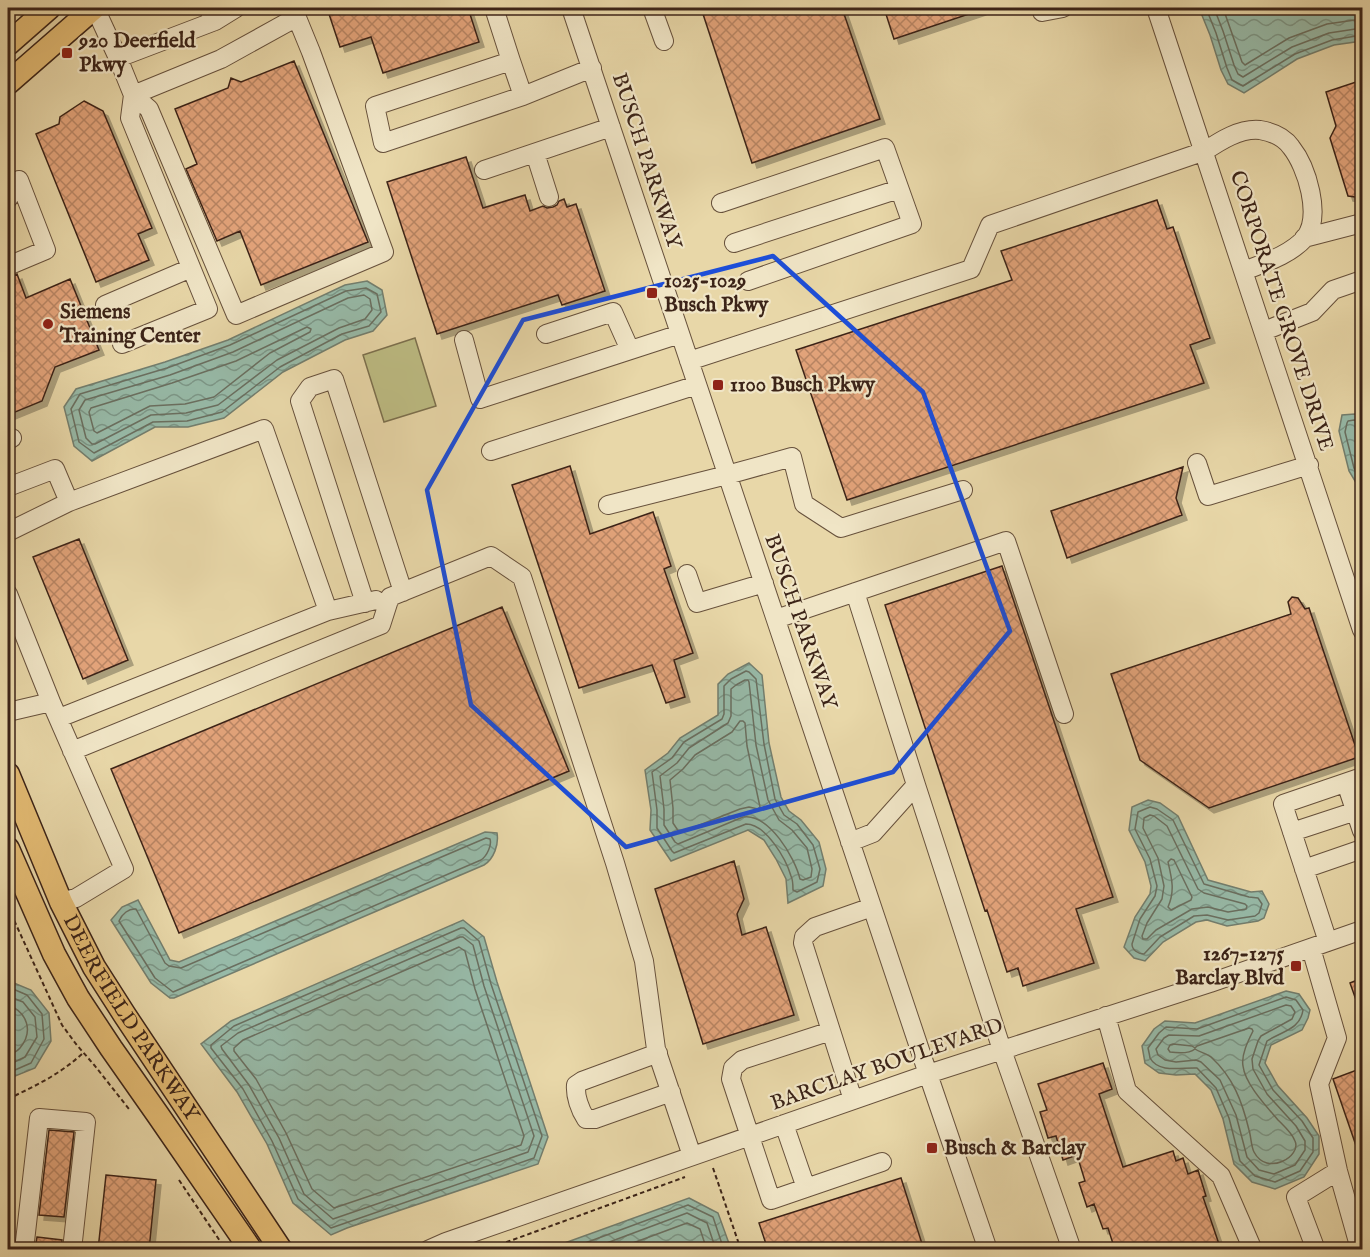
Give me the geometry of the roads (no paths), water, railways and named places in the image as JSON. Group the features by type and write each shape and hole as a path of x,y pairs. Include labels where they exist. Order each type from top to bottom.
{"main road":[{"path":"8,44 49,8"},
{"path":"8,83 95,8"},
{"name":"DEERFIELD PARKWAY","path":"8,774 61,902 94,967 281,1250"},
{"name":"DEERFIELD PARKWAY","path":"8,849 54,954 78,998 251,1250"}],"street":[{"path":"95,8 133,95 149,110 236,315 384,252 295,12 221,59 133,95"},
{"path":"118,58 212,14 236,8"},
{"path":"494,8 523,96"},
{"name":"BUSCH PARKWAY","path":"572,8 927,1074 988,1250"},
{"path":"652,8 664,41"},
{"path":"1041,8 1042,12 1063,8"},
{"name":"CORPORATE GROVE DRIVE","path":"1156,8 1362,630"},
{"path":"512,61 375,106 383,143 523,96 592,68"},
{"path":"122,344 208,309 130,118 133,95"},
{"path":"484,170 611,127"},
{"path":"689,361 971,269 990,225 1205,151 1223,139 1242,132 1258,130 1276,134 1291,147 1310,189 1313,210 1311,228 1296,246 1277,258 1244,271"},
{"path":"721,203 885,148 912,224 748,281"},
{"path":"535,153 549,197"},
{"path":"8,200 19,180 46,250 8,266"},
{"path":"734,243 899,189"},
{"path":"1304,238 1362,223"},
{"path":"105,305 191,268"},
{"path":"1264,331 1312,312 1333,290 1362,280"},
{"path":"546,334 613,312 630,350"},
{"path":"464,340 480,399 680,333"},
{"path":"72,751 381,625 396,595 334,379 310,387 300,401 365,603"},
{"path":"491,451 697,385"},
{"path":"8,532 69,502 264,429 328,610"},
{"path":"608,505 792,457 804,504 841,528 963,490"},
{"path":"1197,463 1208,496 1309,465"},
{"path":"8,487 55,469 69,502"},
{"path":"776,619 1006,541 1064,714"},
{"path":"8,712 55,710 328,610 396,595 491,556 522,578 615,863 644,962 658,1053 692,1156"},
{"path":"687,574 698,603 764,583"},
{"path":"855,592 1002,1050 1072,1250"},
{"path":"8,594 72,751 124,869 76,898 61,902"},
{"path":"1360,1248 1357,1214 1338,1171 1319,1084 1337,1038 1304,869 1283,804 1354,780 1356,811 1362,831"},
{"path":"850,842 873,833 916,785"},
{"path":"1292,832 1356,811"},
{"path":"1304,869 1362,849"},
{"path":"853,1100 803,943 804,937 815,927 872,907"},
{"name":"BARCLAY BOULEVARD","path":"428,1250 927,1074 1210,983 1362,930"},
{"path":"1106,1016 1127,1090 1221,1176 1253,1250"},
{"path":"831,1031 742,1060 733,1068 731,1079 771,1200 882,1162"},
{"path":"658,1053 582,1081 576,1085 575,1092 586,1119 595,1119 671,1092"},
{"path":"24,1250 39,1118 86,1122 72,1250"},
{"path":"784,1124 806,1188"},
{"path":"1316,1250 1296,1197 1338,1171"}],"water":[{"path":"1199,8 1362,8 1362,41 1334,45 1297,59 1244,93 1228,84"},
{"path":"367,281 382,290 387,315 373,331 345,340 283,372 224,418 188,427 155,427 92,461 74,446 64,407 76,389 228,340 345,285"},
{"path":"1355,414 1362,418 1361,491 1349,471 1339,431 1342,415"},
{"path":"749,663 762,675 769,743 781,797 789,811 801,820 819,842 826,869 823,886 788,903 786,879 776,859 764,840 748,830 671,861 650,830 651,810 645,770 668,753 680,738 718,715 718,684 728,674"},
{"path":"1148,800 1160,803 1178,816 1208,880 1251,892 1262,891 1269,904 1264,918 1227,926 1207,920 1196,922 1163,942 1145,961 1134,958 1124,947 1135,917 1150,894 1151,886 1145,862 1129,830 1132,807"},
{"path":"485,832 497,833 497,837 493,855 484,865 174,998 170,998 151,983 111,920 122,907 138,900 170,960 179,962"},
{"path":"463,920 484,937 548,1137 538,1164 331,1235 293,1203 267,1144 237,1092 201,1044 231,1021"},
{"path":"8,983 31,990 49,1013 51,1041 35,1068 8,1079"},
{"path":"1286,991 1299,994 1310,1010 1308,1018 1302,1030 1271,1045 1265,1063 1278,1086 1307,1118 1319,1136 1319,1154 1304,1177 1275,1189 1252,1182 1234,1164 1223,1119 1211,1090 1195,1074 1159,1073 1145,1063 1142,1046 1154,1029 1165,1021 1195,1023"},
{"path":"689,1198 718,1213 731,1249 548,1249"}],"place":[{"name":"920 Deerfield Pkwy","path":"67,53"},
{"name":"1025-1029 Busch Pkwy","path":"652,293"},
{"name":"Siemens Training Center","path":"48,324"},
{"name":"1100 Busch Pkwy","path":"718,385"},
{"name":"1267-1275 Barclay Blvd","path":"1296,966"},
{"name":"Busch & Barclay","path":"932,1148"}]}
